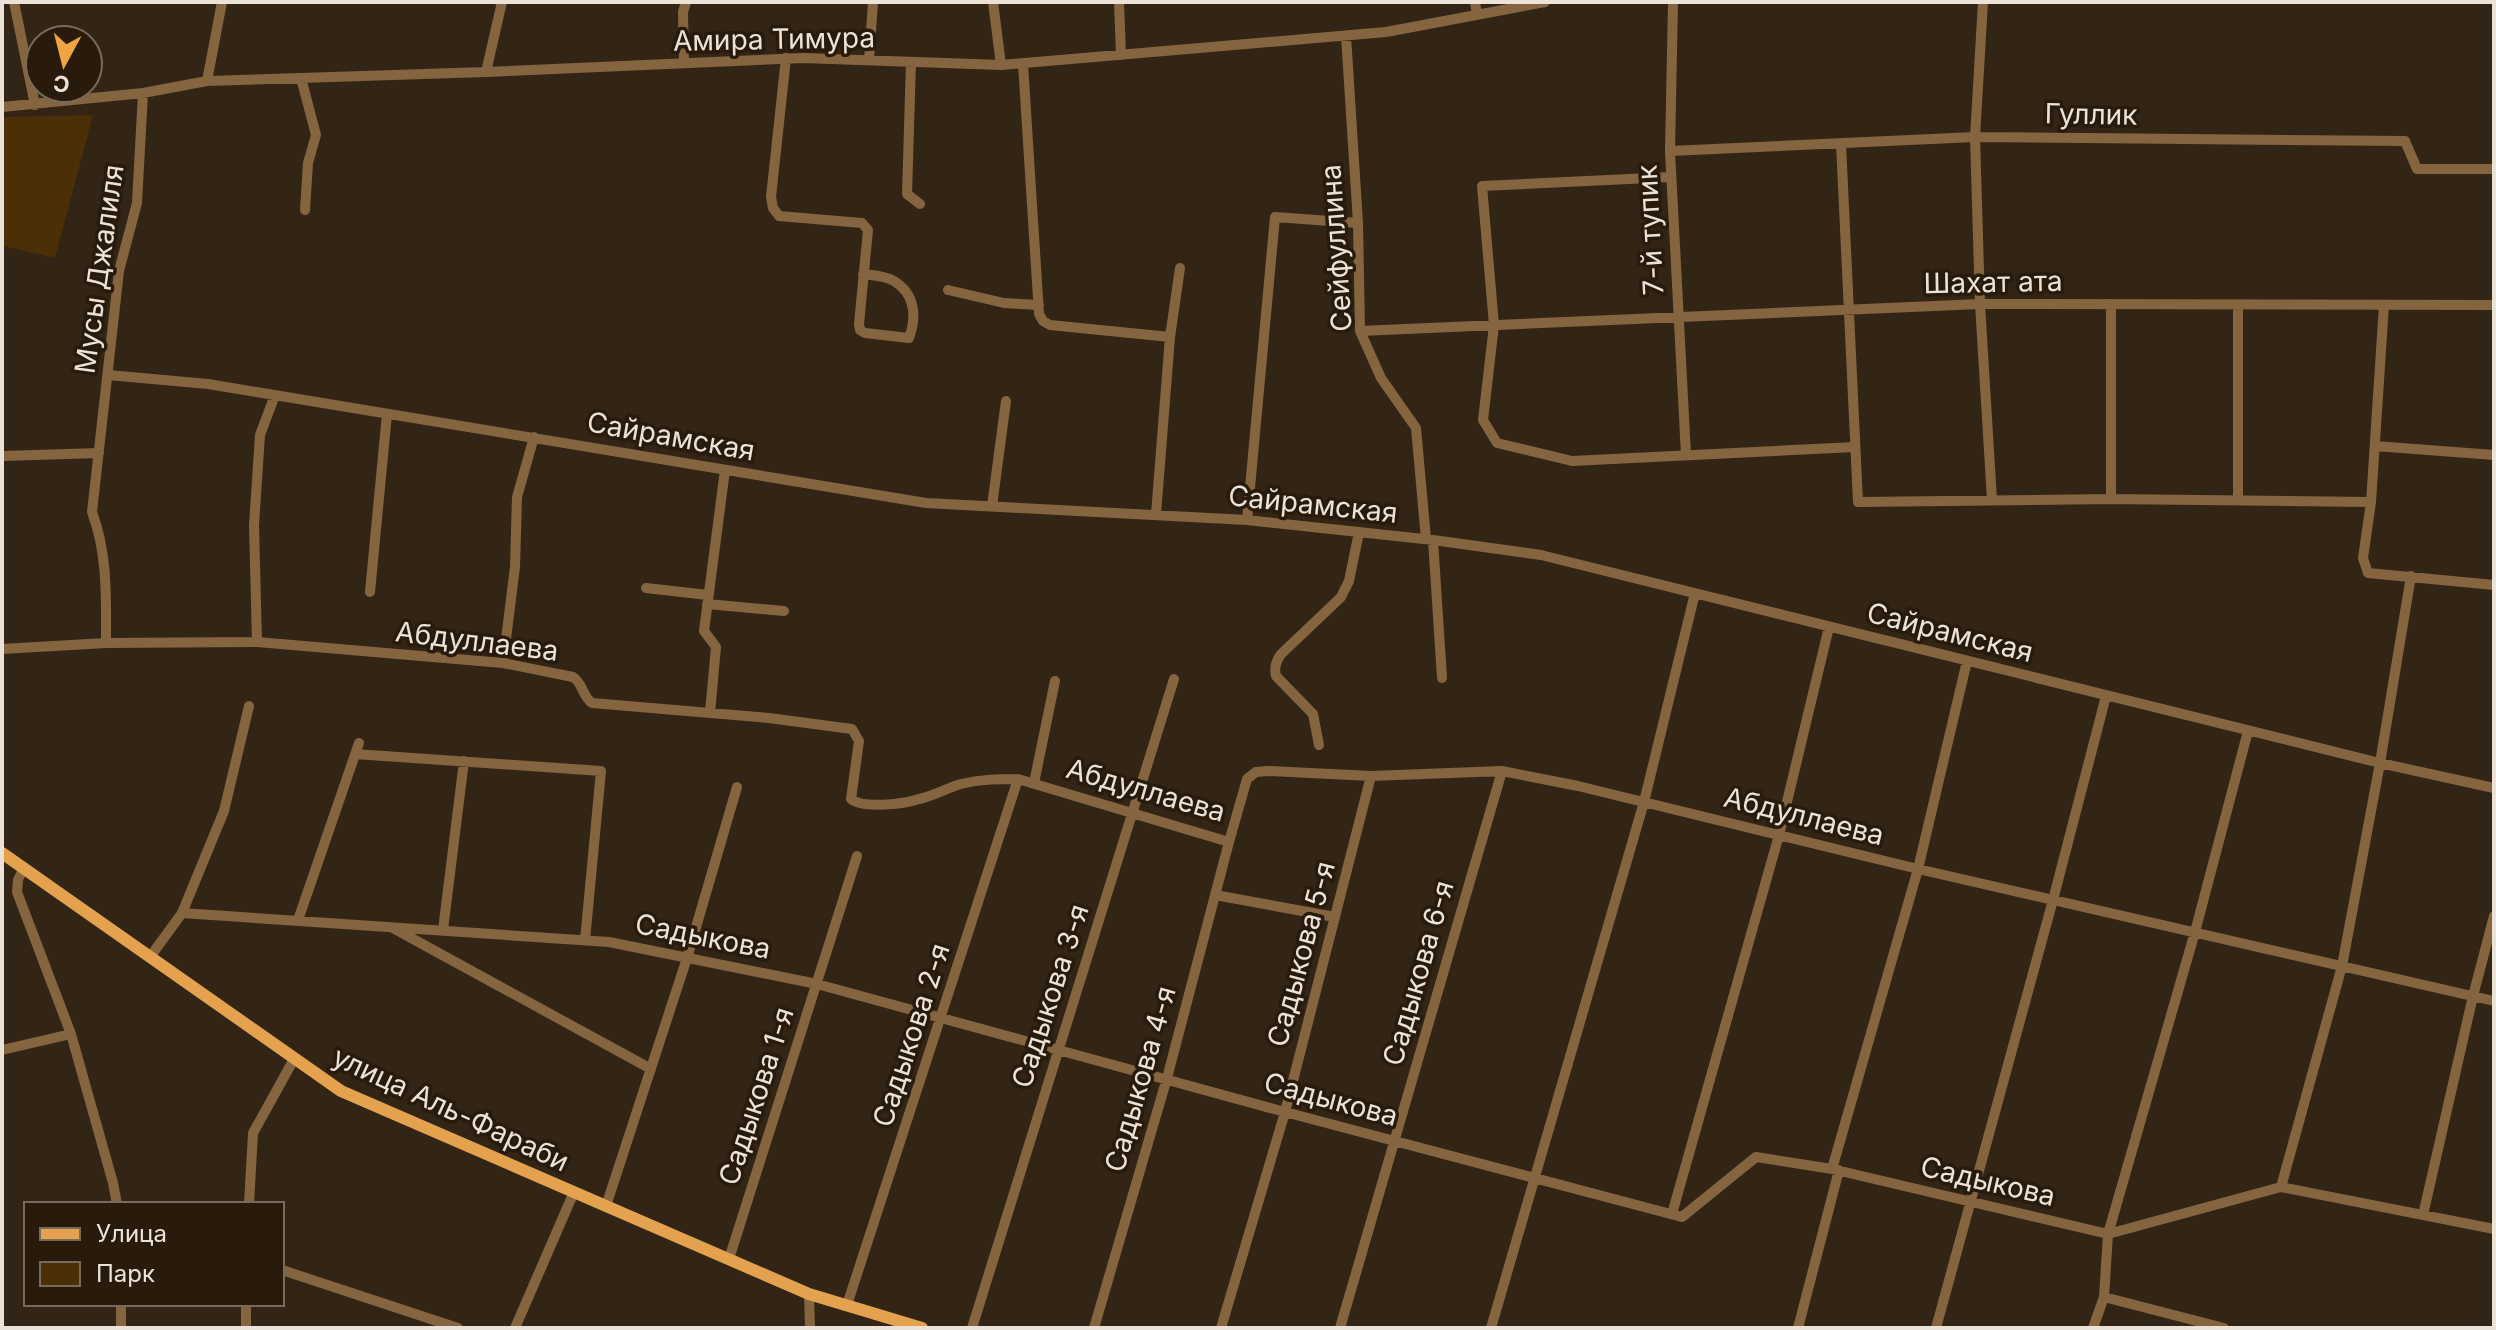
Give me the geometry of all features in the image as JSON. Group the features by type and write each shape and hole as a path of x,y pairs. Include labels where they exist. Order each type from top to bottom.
{"main road":[{"name":"улица Аль-Фараби","path":"2,853 341,1091 809,1294 922,1328"}],"street":[{"path":"14,2 35,105"},
{"path":"207,81 222,2"},
{"path":"486,72 502,2"},
{"path":"684,63 683,12 686,2"},
{"path":"869,60 873,2"},
{"path":"993,2 1001,65"},
{"path":"1119,2 1121,55"},
{"path":"1475,2 1477,15"},
{"name":"Амира Тимура","path":"2,107 143,93 207,81 786,58 1023,64 1386,32 1545,2"},
{"name":"7-й тупик","path":"1673,2 1670,151 1686,455"},
{"path":"1983,2 1975,137 1980,304 1992,500"},
{"name":"Сейфуллина","path":"1346,36 1358,223 1360,331 1381,378 1416,428 1442,678"},
{"path":"786,58 771,197 773,208 779,216 862,223 868,230 863,274 860,330 909,338 914,306 912,299 893,279 863,274"},
{"path":"911,62 907,194 920,204"},
{"path":"1023,64 1039,305 1043,321 1050,325 1170,337"},
{"path":"301,78 316,135 308,163 305,210"},
{"name":"Мусы Джалиля","path":"106,643 106,569 99,529 92,512 119,271 137,203 143,93"},
{"name":"Гуллик","path":"1670,151 1975,137 2405,141 2417,169 2494,169"},
{"path":"1841,144 1858,502 2111,499 2371,502"},
{"path":"1671,177 1482,186 1494,325 1483,420 1497,443 1572,461 1855,447"},
{"path":"1247,520 1275,217 1358,223"},
{"path":"1156,514 1170,337 1180,268"},
{"path":"948,290 1004,303 1039,305"},
{"name":"Шахат ата","path":"1360,331 1980,304 2494,305"},
{"path":"2111,304 2111,499"},
{"path":"2238,305 2238,500"},
{"path":"2384,305 2371,502 2363,558 2368,573 2494,585"},
{"name":"Сайрамская","path":"108,375 208,384 926,503 1247,520 1541,555 2248,731 2494,788"},
{"path":"257,642 254,525 260,435 275,395"},
{"path":"992,506 1006,401"},
{"path":"370,592 387,414"},
{"path":"503,663 515,567 517,497 534,437"},
{"path":"2375,446 2494,455"},
{"path":"2,456 99,453"},
{"path":"710,713 716,647 704,631 725,470"},
{"path":"1319,745 1313,714 1276,676 1274,669 1281,654 1341,597 1349,581 1359,532"},
{"path":"2281,1187 2342,966 2411,576"},
{"path":"646,588 784,611"},
{"path":"1491,1328 1644,802 1695,593"},
{"path":"1672,1214 1779,835 1829,627"},
{"name":"Абдуллаева","path":"2,649 106,643 257,642 503,663 573,677 592,703 852,729 859,741 851,799 858,804 920,799 986,779 1018,779 1229,842 1247,779 1256,772 1371,776 1502,771 2494,1001"},
{"path":"1798,1328 1836,1170 1918,869 1967,661"},
{"name":"Садыкова 3-я","path":"972,1328 1174,679"},
{"path":"1034,783 1055,681"},
{"path":"1936,1328 2106,696"},
{"path":"150,957 182,913 224,811 249,706"},
{"path":"2093,1328 2104,1297 2108,1234 2195,932 2248,731"},
{"path":"298,920 357,748 464,761 601,771 585,940"},
{"path":"443,930 464,761"},
{"name":"Садыкова 6-я","path":"1340,1328 1502,771"},
{"name":"Садыкова 5-я","path":"1221,1328 1285,1112 1371,776"},
{"name":"Садыкова 2-я","path":"847,1305 1018,779"},
{"path":"606,1206 687,958 737,787"},
{"name":"Садыкова 4-я","path":"1094,1328 1167,1078 1229,842"},
{"name":"Садыкова 1-я","path":"729,1259 857,856"},
{"path":"24,867 17,892 71,1034 117,1202"},
{"path":"1215,895 1335,917"},
{"name":"Садыкова","path":"182,913 609,942 817,984 1682,1217 1756,1157 1836,1170 2108,1234 2281,1187 2494,1229"},
{"path":"2423,1215 2494,916"},
{"path":"390,926 651,1069"},
{"path":"2,1050 71,1034"},
{"path":"249,1202 253,1133 294,1059"},
{"path":"515,1328 574,1192"},
{"path":"284,1271 458,1328"},
{"path":"809,1294 810,1328"},
{"path":"2104,1297 2224,1328"},
{"path":"121,1306 121,1328"},
{"path":"246,1306 246,1328"}],"green space":[{"path":"93,115 55,258 2,246 2,117"}]}
